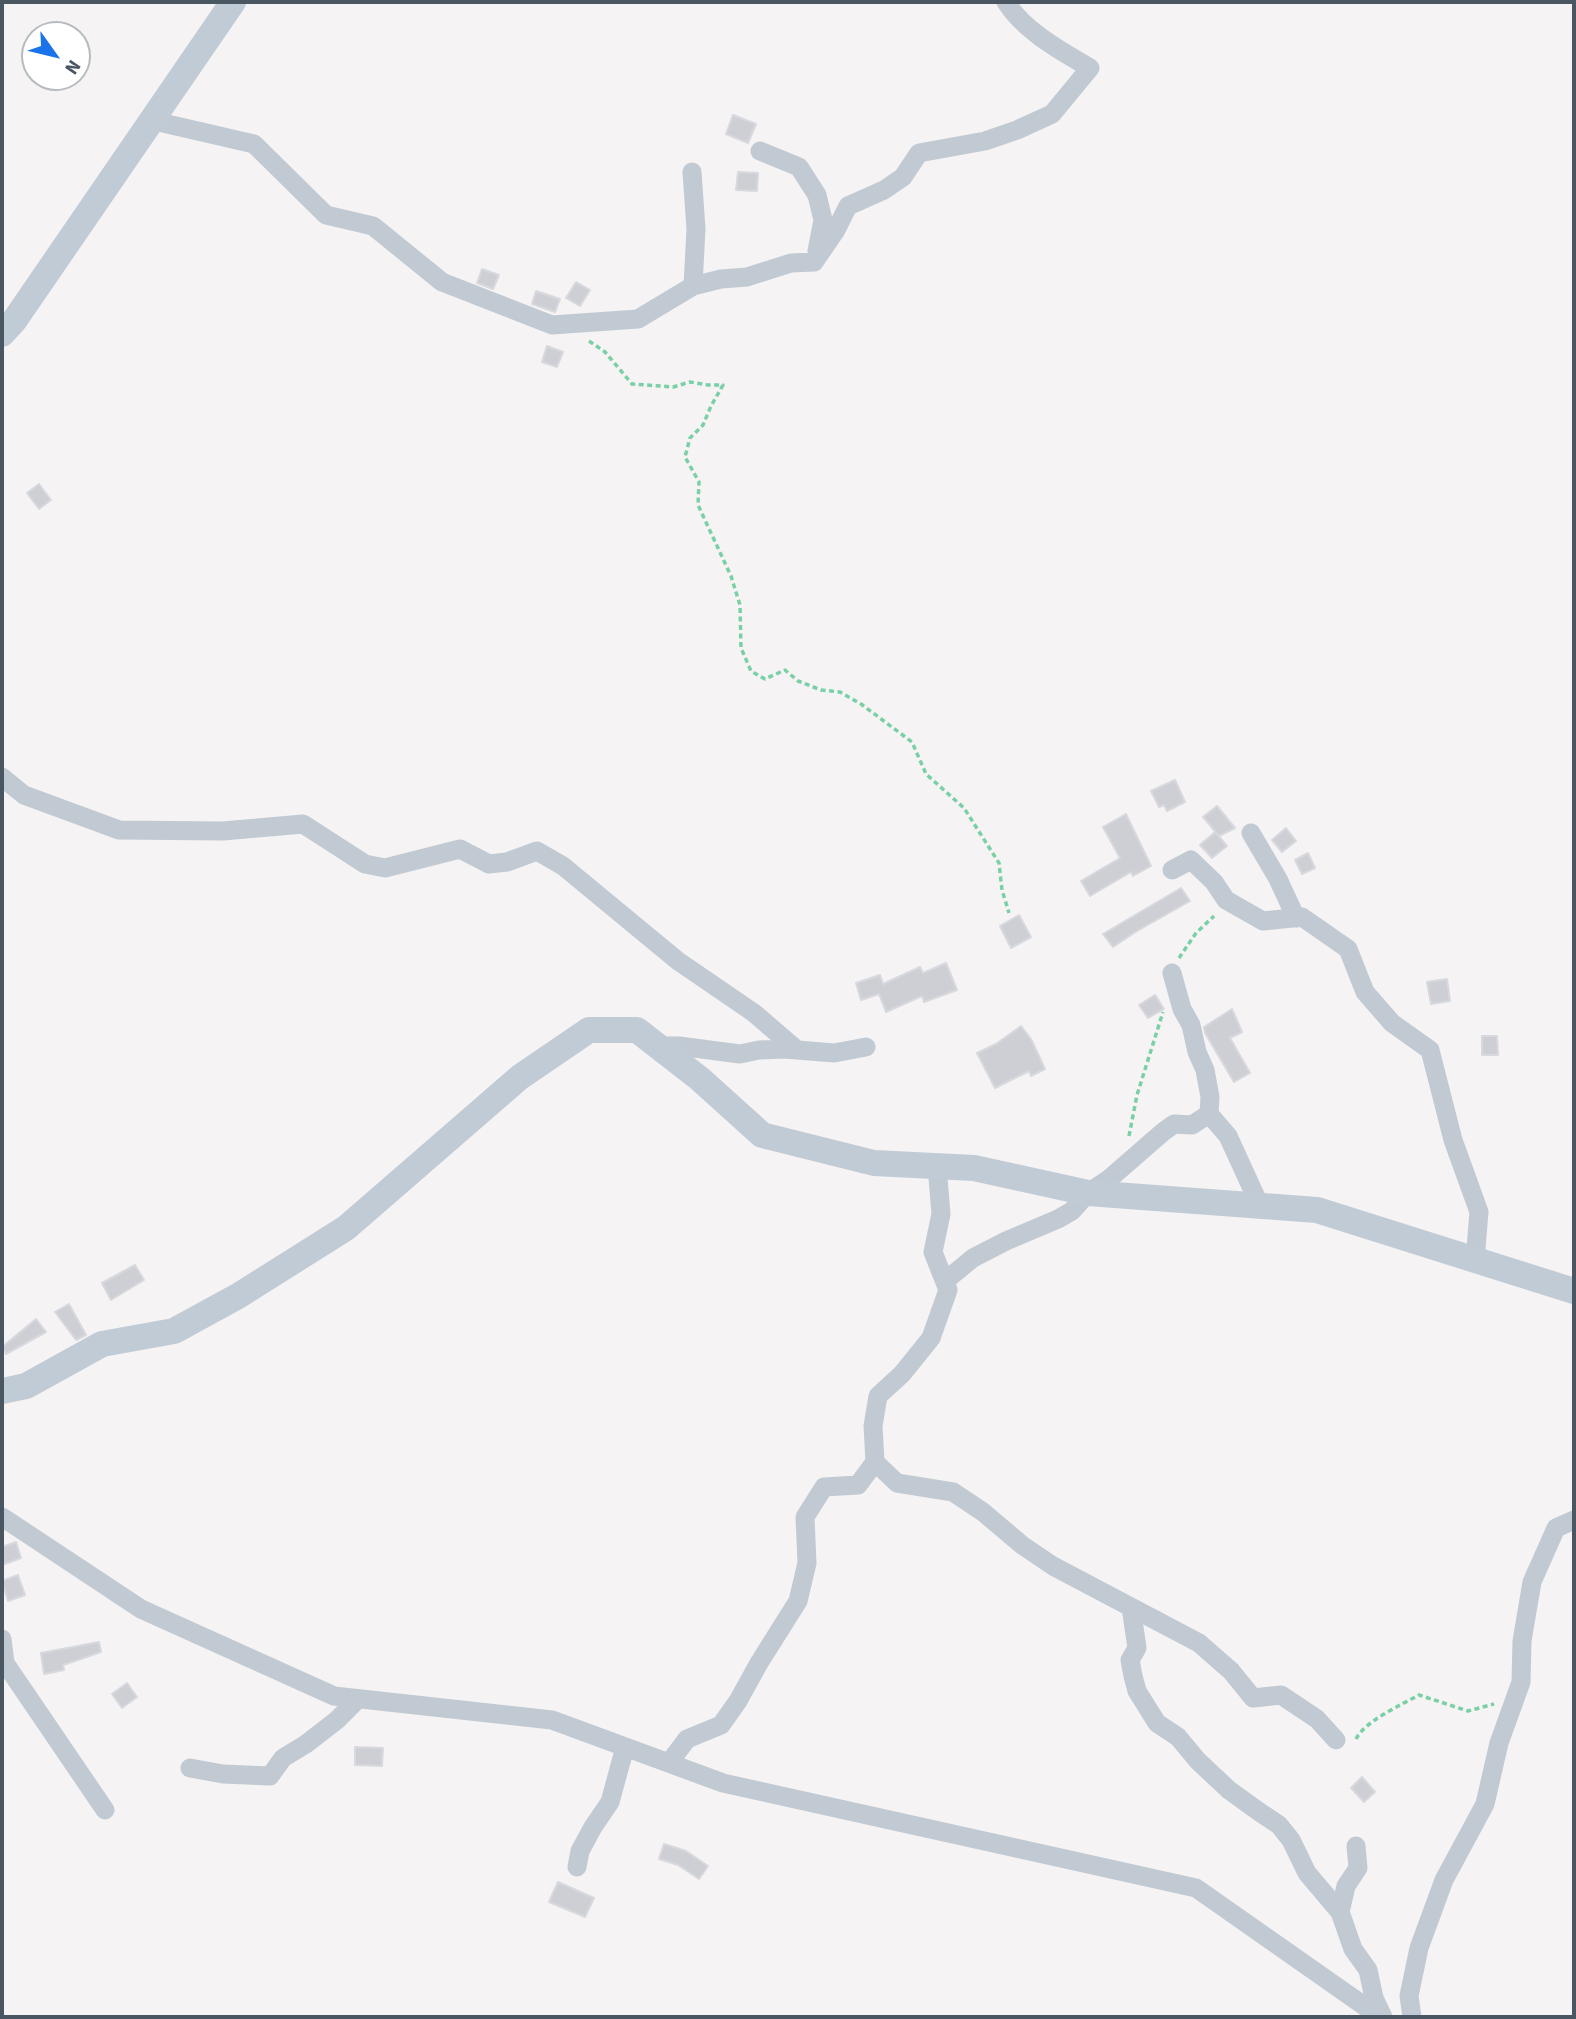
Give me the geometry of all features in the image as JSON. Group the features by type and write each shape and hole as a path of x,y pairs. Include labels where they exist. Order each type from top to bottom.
{"street":[{"path":"2,334 14,321 233,2"},
{"path":"814,262 836,230 848,205 894,184 903,177 919,153 985,141 1052,114 1090,68 1042,37 1012,11 1006,2"},
{"path":"150,120 254,144 326,215 373,226 442,282 552,325 638,319 693,286 721,279 747,277 791,263 814,262"},
{"path":"760,151 799,167 817,195 823,220 814,262"},
{"path":"692,172 696,229 693,286"},
{"path":"2,777 24,794 118,830 223,831 303,824 365,864 385,868 460,849 489,864 507,862 537,851 563,866 678,961 754,1013 797,1050"},
{"path":"1251,833 1278,879 1296,918"},
{"path":"1172,870 1191,860 1214,882 1226,900 1263,921 1302,917 1348,949 1365,992 1392,1023 1430,1050 1454,1140 1479,1212 1475,1260"},
{"path":"1172,973 1182,1009 1191,1025 1196,1052 1205,1070 1210,1097 1209,1114 1228,1136 1260,1206"},
{"path":"2,1391 26,1385 102,1344 174,1331 249,1289 346,1228 520,1077 589,1030 637,1030 700,1079 762,1135 874,1163 974,1168 1088,1193 1317,1210 1574,1291"},
{"path":"658,1046 740,1054 797,1050 834,1053 866,1047"},
{"path":"945,1281 973,1258 1072,1210 1088,1193 1109,1179 1174,1124 1192,1125 1209,1114"},
{"path":"670,1763 687,1739 721,1725 738,1701 797,1601 807,1563 805,1517 824,1487 858,1485 875,1462 873,1426 878,1396 902,1374 931,1338 948,1290 933,1252 941,1214 937,1166"},
{"path":"875,1462 897,1483 953,1492 1053,1566 1199,1643 1231,1671 1252,1698 1280,1695 1317,1719 1345,1742"},
{"path":"2,1517 141,1609 334,1696 552,1720 723,1783 1196,1888 1381,2017"},
{"path":"1412,2017 1409,1996 1419,1948 1444,1880 1485,1804 1499,1743 1521,1682 1522,1641 1532,1582 1556,1528 1574,1520"},
{"path":"1131,1607 1137,1648 1130,1660 1133,1676 1138,1691 1157,1723 1178,1737 1198,1761 1229,1790 1279,1825 1291,1840 1307,1873 1340,1912 1353,1949 1367,1970 1381,2017"},
{"path":"2,1639 5,1663 105,1810"},
{"path":"190,1768 223,1774 270,1776 283,1758 337,1720 358,1699"},
{"path":"577,1867 580,1851 610,1802 625,1747"},
{"path":"1340,1912 1346,1886 1358,1868 1356,1846"}],"path":[{"path":"575,324 585,338 606,352 632,384 673,387 690,382 723,386 703,425 690,438 685,457 699,482 698,505 732,576 740,605 741,648 751,671 765,678 785,670 798,681 821,690 840,692 879,715 912,742 926,774 964,808 999,863 1002,890 1009,913"},
{"path":"1172,973 1182,950 1214,916 1221,894"},
{"path":"1122,1166 1138,1095 1164,1009"},
{"path":"1345,1742 1419,1695 1468,1711 1516,1696"}],"building":[{"path":"733,115 756,124 748,143 726,134"},
{"path":"738,172 758,173 757,191 736,190"},
{"path":"482,269 499,275 493,289 477,283"},
{"path":"576,282 590,290 580,306 566,298"},
{"path":"536,291 560,299 555,312 532,304"},
{"path":"547,346 563,352 557,367 542,362"},
{"path":"39,484 51,500 39,509 27,493"},
{"path":"1175,780 1185,802 1167,811 1164,805 1159,807 1151,791"},
{"path":"1217,806 1235,828 1219,836 1203,817"},
{"path":"1126,814 1151,866 1133,876 1131,872 1090,896 1081,881 1120,858 1103,827"},
{"path":"1286,828 1296,841 1282,852 1272,840"},
{"path":"1215,832 1227,846 1212,858 1200,845"},
{"path":"1308,853 1315,868 1302,874 1295,860"},
{"path":"1181,888 1190,901 1113,947 1103,934"},
{"path":"1019,915 1031,937 1011,948 1000,926"},
{"path":"946,963 957,990 924,1002 922,996 886,1012 879,994 861,1000 856,983 880,975 883,984 920,967 923,973"},
{"path":"1447,979 1450,1001 1431,1004 1427,982"},
{"path":"1155,995 1164,1009 1148,1018 1139,1005"},
{"path":"1232,1009 1242,1032 1230,1038 1250,1073 1234,1082 1204,1027"},
{"path":"1021,1026 1031,1039 1045,1069 1031,1076 1029,1071 995,1088 977,1053 996,1044"},
{"path":"1482,1036 1497,1036 1498,1055 1482,1055"},
{"path":"135,1265 144,1280 111,1300 102,1283"},
{"path":"69,1304 86,1335 76,1340 55,1312"},
{"path":"36,1319 46,1332 6,1354 2,1347"},
{"path":"16,1542 21,1558 2,1565 2,1547"},
{"path":"18,1575 25,1595 8,1601 2,1581"},
{"path":"99,1642 101,1652 63,1665 64,1670 44,1674 41,1653"},
{"path":"127,1683 137,1697 122,1708 112,1694"},
{"path":"355,1747 383,1748 382,1766 355,1765"},
{"path":"1362,1777 1375,1792 1364,1802 1351,1788"},
{"path":"664,1844 686,1851 708,1866 699,1879 678,1865 659,1859"},
{"path":"558,1882 594,1898 585,1917 549,1902"}]}
